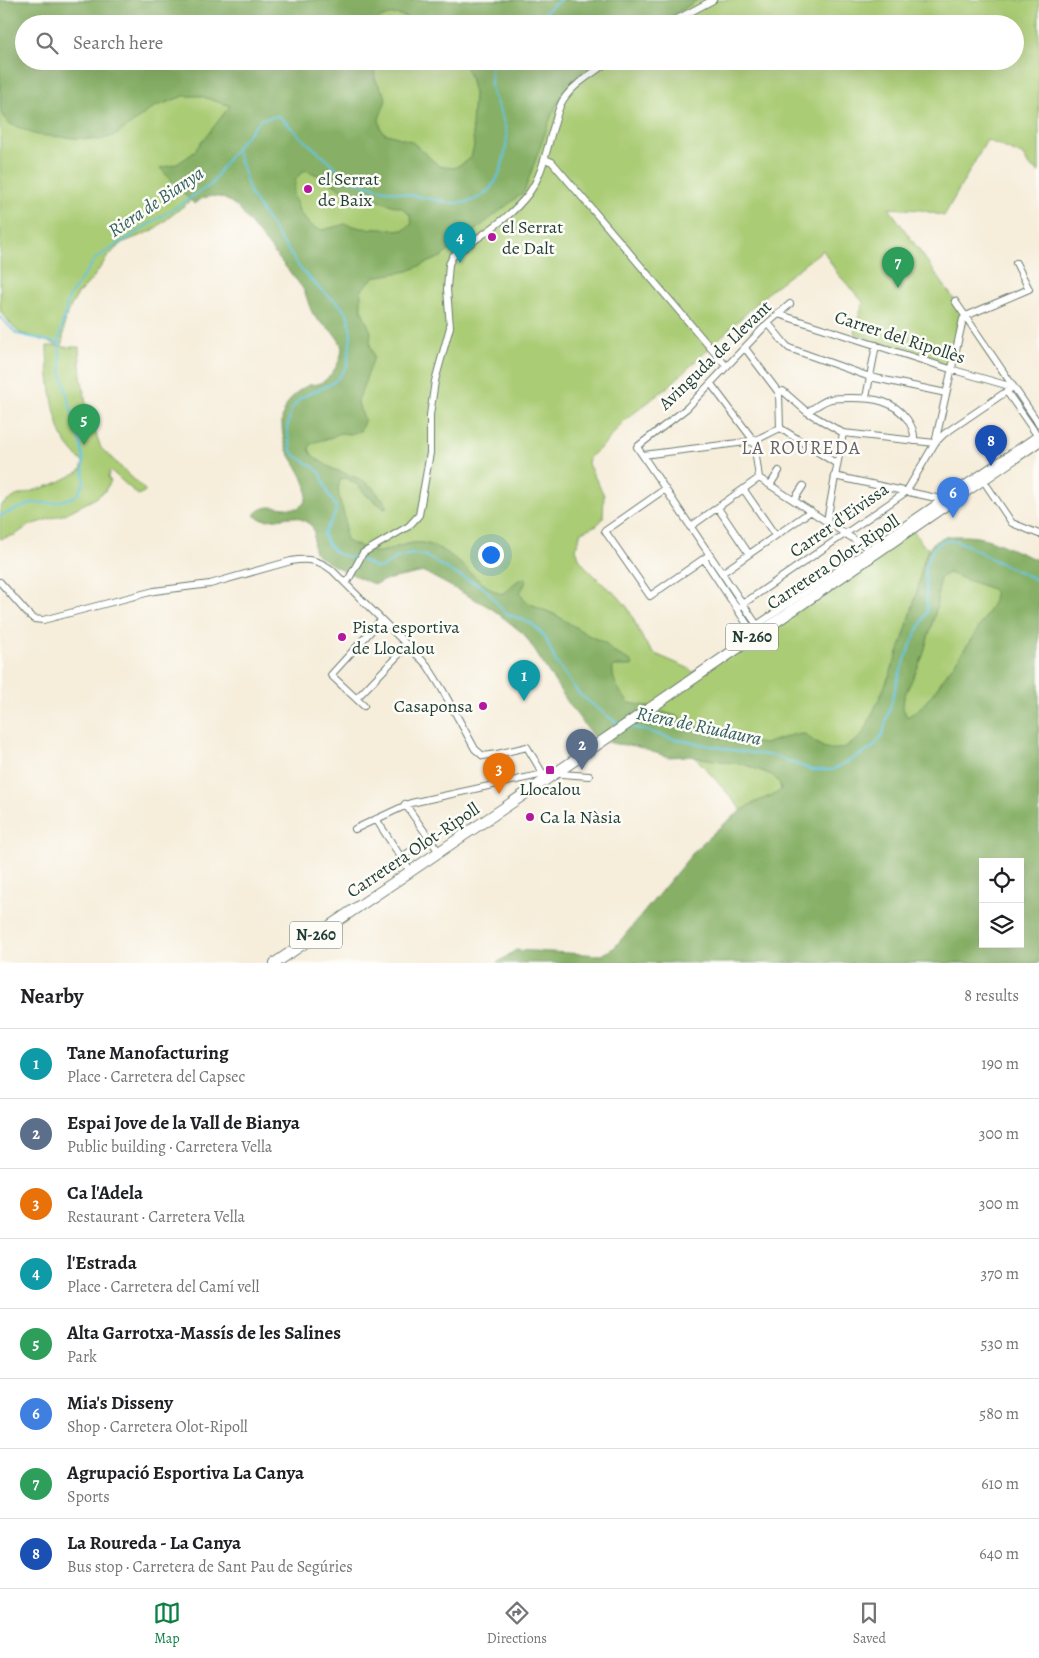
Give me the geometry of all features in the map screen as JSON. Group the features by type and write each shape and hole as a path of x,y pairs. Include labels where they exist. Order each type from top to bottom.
{"main road":[{"name":"Carretera Olot-Ripoll","path":"275,963 439,852 544,777 555,773 643,713 753,629 983,480 1038,437"}],"street":[{"path":"685,15 713,0"},
{"path":"346,584 363,553 409,526 419,515 430,453 430,414 435,381 450,327 447,289 449,264 453,256 480,238 517,207 530,192 545,159 550,137 563,100 596,70"},
{"path":"545,159 552,162 726,366"},
{"path":"779,394 783,391 807,412 843,433 935,443 950,369 963,319 1029,289 1016,263"},
{"path":"955,301 1039,424"},
{"name":"Avinguda de Llevant","path":"642,455 637,447 687,408 768,323 790,304"},
{"name":"Carrer del Ripollès","path":"778,314 1013,387"},
{"path":"768,323 789,348 870,377 946,393"},
{"path":"866,398 876,345"},
{"path":"745,348 779,394 780,428"},
{"path":"711,384 754,441 759,478 869,549"},
{"name":"Carrer d'Eivissa","path":"740,606 906,492 935,443 944,434 1013,387"},
{"path":"706,557 722,573 753,629 941,500 1038,437 1007,392"},
{"path":"807,412 834,398 866,398 883,401 895,406 910,423 915,435 914,441"},
{"path":"740,606 706,557 690,527 642,455 754,441 780,428"},
{"path":"780,428 837,464"},
{"path":"827,521 843,433"},
{"path":"770,485 779,471"},
{"path":"834,476 941,500"},
{"path":"690,527 759,478"},
{"path":"983,480 1012,523 1039,534"},
{"path":"794,500 803,486"},
{"path":"665,489 605,531 650,596 706,557"},
{"path":"744,490 775,536"},
{"path":"718,508 749,554"},
{"path":"722,573 811,511"},
{"path":"0,582 28,614 43,620 154,591 210,584 275,564 304,559 326,565 427,666 442,688 475,750 483,756 527,747 544,777 406,804 355,829"},
{"path":"364,706 331,675 381,620"},
{"path":"357,698 407,646"},
{"path":"555,773 589,776"},
{"path":"406,804 439,852"},
{"path":"376,820 410,871"},
{"path":"402,857 430,838"}],"green space":[{"path":"0,0 1039,0 1039,172 1028,165 1024,156 987,140 944,216 921,210 889,208 966,316 946,368 854,333 863,302 837,273 823,250 772,289 669,386 624,421 605,444 589,458 588,464 604,495 603,519 597,525 581,532 576,549 584,565 617,595 628,608 644,641 653,653 688,668 695,674 694,671 863,555 913,530 924,546 937,552 1000,558 1039,963 876,963 687,748 555,661 464,576 356,564 301,459 355,362 244,177 191,200 152,231 124,242 115,249 78,294 65,319 62,347 79,347 81,376 87,408 101,448 146,491 138,495 110,470 108,478 111,481 104,492 94,499 65,514 30,525 15,535 0,539 0,506 16,496 55,484 81,470 83,463 70,448 59,429 49,380 47,346 61,346 20,333 0,311"},
{"path":"0,0 698,0 673,15 15,15 15,70 374,70 375,79 386,100 379,119 384,133 411,141 439,166 454,168 471,157 474,146 472,125 474,94 467,70 591,70 561,98 552,114 524,192 441,257 408,271 374,277 363,288 361,293 361,309 371,332 370,344 374,357 358,401 365,419 360,431 350,434 340,433 311,444 309,449 312,455 333,469 362,480 373,488 386,503 386,508 381,506 366,495 358,485 346,478 341,479 338,488 345,519 346,539 352,544 374,552 410,543 423,543 435,546 455,558 481,582 501,594 519,580 526,578 527,580 520,593 524,600 556,615 605,643 613,652 631,661 633,665 631,666 613,666 613,677 619,690 629,703 642,705 676,716 718,737 765,744 791,735 805,734 828,749 841,748 850,744 861,736 866,729 902,641 918,588 922,565 932,544 946,537 972,536 992,541 1039,560 1039,963 497,963 516,950 602,955 615,947 697,848 720,827 749,805 781,790 779,782 772,775 746,765 688,756 668,757 635,746 595,739 569,704 524,634 491,608 424,572 385,580 376,584 371,583 320,557 314,549 314,532 311,525 295,517 268,520 254,515 263,508 298,508 304,502 307,496 306,488 287,450 282,431 282,418 286,406 298,391 309,385 319,384 333,372 342,350 336,336 315,317 301,286 239,209 223,198 211,196 194,204 160,168 177,164 193,153 230,106 200,96 184,96 154,107 116,135 100,140 36,135 8,123 0,111","holes":["306,170 322,177 342,190 402,208 410,215 412,224 403,230 361,228 345,224 323,230 315,228 300,213 293,194 296,179","948,573 992,589 995,593 994,601 984,619 925,703 907,717 903,708 904,697 923,656 936,610 940,578"]}],"waterway":[{"name":"Riera de Bianya","path":"541,15 560,0"},
{"name":"Riera de Bianya","path":"0,516 32,503 54,503 71,498 78,494 84,482 83,455 62,375 59,338 69,297 95,259 212,184 241,142 261,119 279,116 350,180 376,188 450,203 462,203 481,196 494,183 499,174 507,140 505,125 492,92 492,70"},
{"name":"Riera de Riudaura","path":"236,148 251,195 272,227 302,271 339,304 348,315 351,335 347,366 331,384 300,398 291,410 287,429 291,451 321,474 328,494 336,507 335,514 323,534 326,541 332,550 357,559"},
{"path":"0,317 17,334 59,343"},
{"name":"Riera de Riudaura","path":"629,726 674,739 775,756 812,770 832,770 874,747 883,733 899,675 912,642 927,612 925,567 932,550 942,541 953,540 967,545 1039,581"},
{"name":"Riera de Riudaura","path":"361,560 377,568 383,567 396,558 412,554 424,555 454,573 485,588 505,613 532,624 545,637 556,662 579,694 614,721 620,723"}],"place":[{"name":"el Serrat de Baix","path":"308,189"},
{"name":"el Serrat de Dalt","path":"492,237"},
{"name":"l'Estrada","path":"460,263"},
{"name":"Agrupació Esportiva La Canya","path":"898,288"},
{"name":"Alta Garrotxa-Massís de les Salines","path":"84,445"},
{"name":"La Roureda - La Canya","path":"991,466"},
{"name":"Mia's Disseny","path":"953,518"},
{"name":"Pista esportiva de Llocalou","path":"342,637"},
{"name":"Tane Manofacturing","path":"524,701"},
{"name":"Casaponsa","path":"483,706"},
{"name":"Llocalou","path":"550,770"},
{"name":"Espai Jove de la Vall de Bianya","path":"582,770"},
{"name":"Ca l'Adela","path":"499,794"},
{"name":"Ca la Nàsia","path":"530,817"}],"district":[{"name":"LA ROUREDA","path":"801,448"}]}
